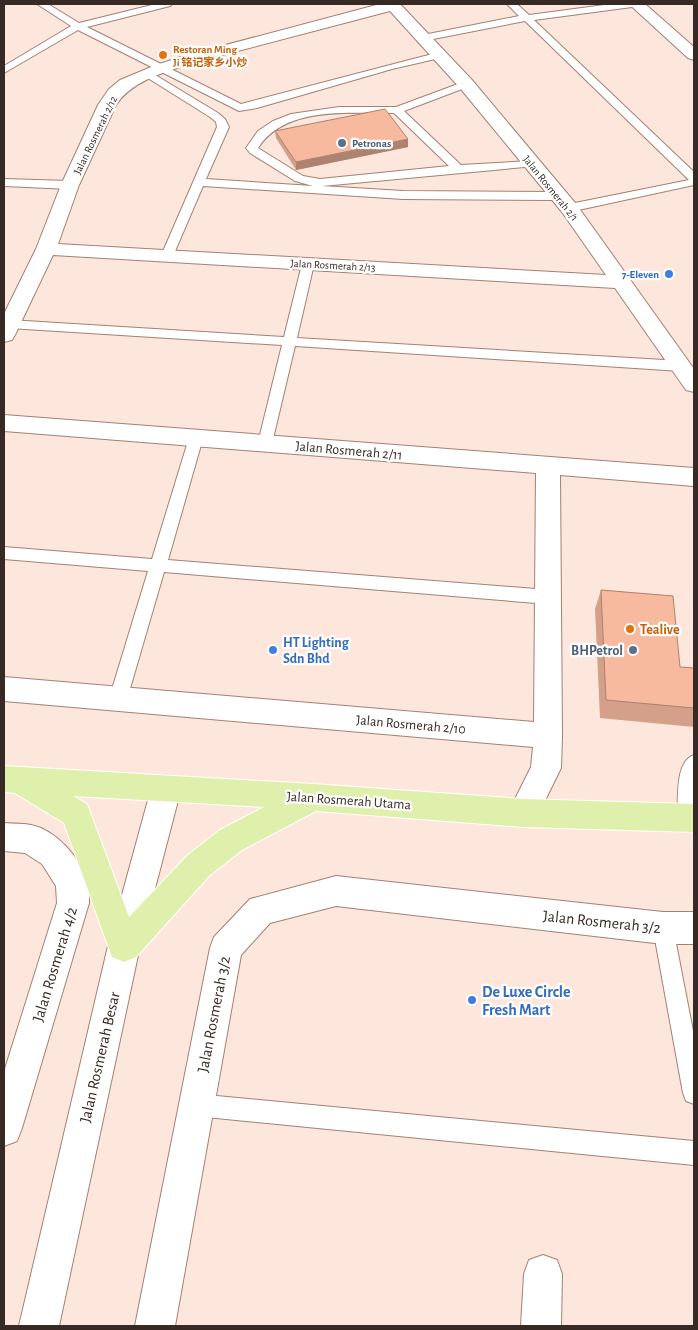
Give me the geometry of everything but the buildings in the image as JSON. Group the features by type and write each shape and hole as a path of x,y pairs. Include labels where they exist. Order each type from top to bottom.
{"main road":[{"name":"Jalan Rosmerah Utama","path":"13,780 314,797 523,813 690,818"},
{"path":"13,780 76,814 124,946 207,859 231,840 314,797"}],"street":[{"name":"Jalan Rosmerah 2/1","path":"392,4 466,84 563,202 694,385"},
{"name":"Jalan Rosmerah 2/12","path":"7,330 46,249 70,185 107,105 115,93 126,84 155,71 200,56 392,4"},
{"path":"636,4 694,55"},
{"name":"Jalan Rosmerah 2/13","path":"46,249 621,282"},
{"name":"Jalan Rosmerah 2/11","path":"4,423 694,477"},
{"path":"523,813 546,768 548,736 548,466"},
{"name":"Jalan Rosmerah 2/10","path":"4,689 548,736"},
{"name":"Jalan Rosmerah Besar","path":"39,1326 124,946 166,789"},
{"name":"Jalan Rosmerah 4/2","path":"4,837 31,839 54,854 72,882 74,903 4,1128"},
{"name":"Jalan Rosmerah 3/2","path":"155,1326 226,948 261,910 336,891 663,928 694,928"},
{"path":"541,1326 542,1274"}],"lane":[{"path":"42,4 155,71 239,108 253,106 389,67 440,55"},
{"path":"4,70 78,26 167,4"},
{"path":"512,4 694,178"},
{"path":"423,38 527,18 632,4"},
{"path":"155,71 221,121 223,127 167,256"},
{"path":"466,84 397,110 329,111 278,122 266,128 252,148 297,178 307,182 320,183 458,169 532,164"},
{"path":"397,110 458,169"},
{"path":"4,182 70,185"},
{"path":"198,182 403,195 563,202 694,182"},
{"path":"266,443 308,264"},
{"path":"7,330 290,342 681,366"},
{"path":"118,699 196,438"},
{"path":"4,553 548,596"},
{"path":"690,818 690,768 694,763"},
{"path":"663,928 694,1093"},
{"path":"196,1105 694,1153"}],"place":[{"name":"Restoran Ming Ji 铭记家乡小炒","path":"163,55"},
{"name":"Petronas","path":"342,143"},
{"name":"7-Eleven","path":"669,274"},
{"name":"Tealive","path":"630,629"},
{"name":"HT Lighting Sdn Bhd","path":"273,650"},
{"name":"BHPetrol","path":"633,650"},
{"name":"De Luxe Circle Fresh Mart","path":"472,1000"}]}
